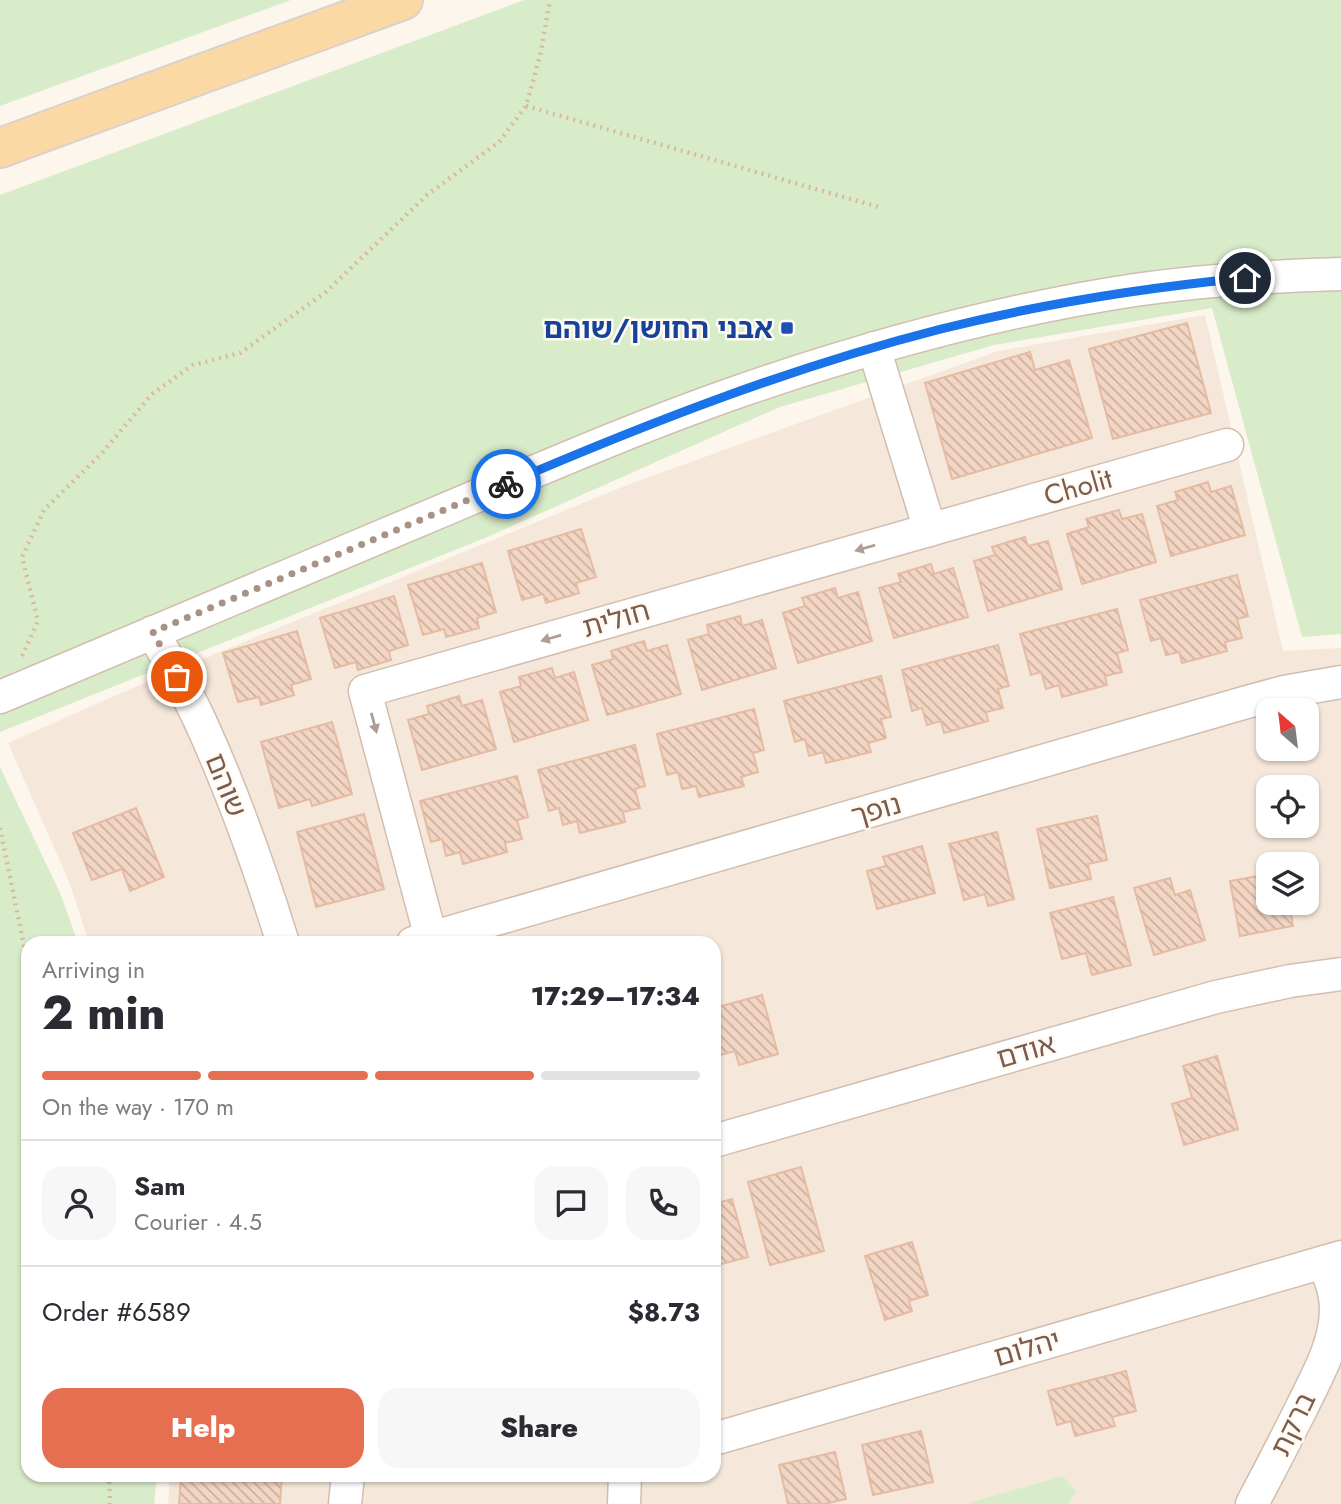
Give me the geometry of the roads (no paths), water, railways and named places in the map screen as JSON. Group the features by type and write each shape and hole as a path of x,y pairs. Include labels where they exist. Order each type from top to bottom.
{"main road":[{"path":"0,148 403,0"}],"street":[{"path":"0,697 628,433 741,390 874,348 1006,314 1136,290 1267,276 1341,274"},
{"path":"874,348 930,530"},
{"name":"Cholit","path":"930,530 1227,445"},
{"name":"חולית","path":"421,936 365,691 930,530"},
{"name":"שוהם","path":"153,632 201,722 239,815 281,936"},
{"name":"נופך","path":"439,936 1247,702 1341,682"},
{"name":"אודם","path":"721,1139 1216,997 1290,981 1341,974"},
{"name":"יהלום","path":"721,1437 1333,1260"},
{"name":"ברקת","path":"1252,1504 1322,1365 1332,1339 1335,1321 1333,1260"},
{"path":"345,1504 347,1482"},
{"path":"624,1504 625,1482"}],"place":[{"name":"אבני החושן/שוהם","path":"787,328"}]}
